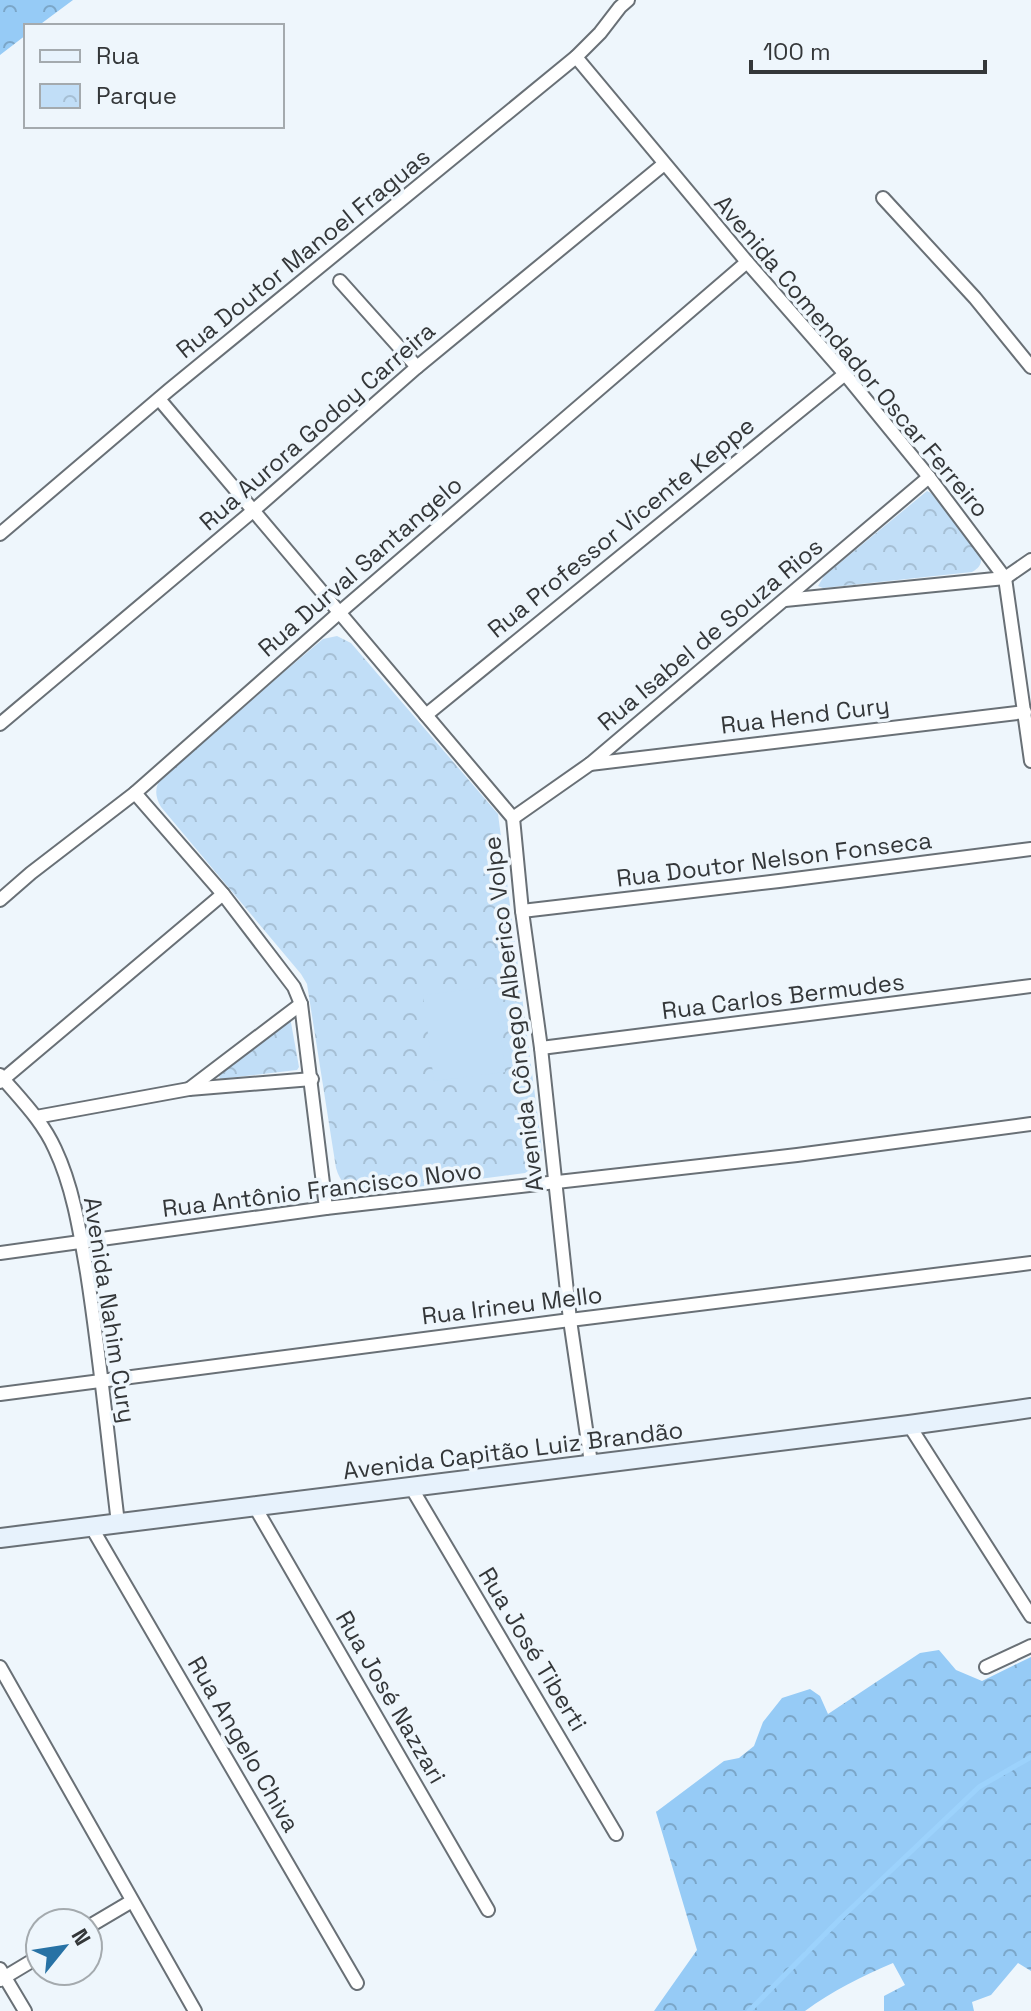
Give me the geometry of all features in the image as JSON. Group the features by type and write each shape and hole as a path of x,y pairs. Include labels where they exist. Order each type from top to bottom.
{"main road":[{"name":"Avenida Capitão Luiz Brandão","path":"0,1538 1031,1408"}],"street":[{"name":"Rua Doutor Manoel Fraguas","path":"0,534 159,399 576,57 628,0"},
{"name":"Avenida Comendador Oscar Ferreiro","path":"576,57 845,374 929,477 1005,578 1031,761"},
{"name":"Rua Aurora Godoy Carreira","path":"0,724 254,510 417,367 664,164"},
{"path":"883,198 975,298 1031,367"},
{"name":"Rua Durval Santangelo","path":"0,900 135,793 747,262"},
{"path":"340,281 417,367"},
{"name":"Rua Professor Vicente Keppe","path":"426,715 845,374"},
{"name":"Avenida Cônego Alberico Volpe","path":"159,399 513,818 570,1320 591,1463"},
{"name":"Rua Isabel de Souza Rios","path":"513,818 590,764 929,477"},
{"path":"785,600 1005,578 1031,560"},
{"name":"Rua Hend Cury","path":"590,764 1025,712"},
{"path":"135,793 223,894 294,987 301,1004 312,1079 326,1208"},
{"name":"Rua Doutor Nelson Fonseca","path":"522,911 1031,849"},
{"path":"1,1079 223,894"},
{"name":"Rua Carlos Bermudes","path":"541,1048 1031,986"},
{"path":"189,1089 301,1004"},
{"name":"Avenida Nahim Cury","path":"1,1079 36,1117 55,1148 69,1184 96,1329 118,1523"},
{"path":"36,1117 189,1089 312,1079"},
{"name":"Rua Antônio Francisco Novo","path":"0,1253 326,1208 797,1155 1031,1124"},
{"name":"Rua Irineu Mello","path":"0,1394 1031,1263"},
{"path":"909,1425 1031,1616"},
{"name":"Rua José Tiberti","path":"411,1487 616,1834"},
{"name":"Rua José Nazzari","path":"255,1507 488,1910"},
{"name":"Rua Angelo Chiva","path":"92,1528 357,1983"},
{"path":"986,1667 1031,1646"},
{"path":"0,1667 195,2011"},
{"path":"104,1918 132,1901"},
{"path":"24,1964 2,1975 25,2011"}],"green space":[{"path":"0,0 73,0 41,24 24,24 24,37 0,55"},
{"path":"927,491 977,549 981,562 976,570 823,588 818,586 824,576"},
{"path":"337,636 351,643 498,814 542,1149 537,1163 525,1173 363,1194 345,1185 336,1168 307,984 157,799 157,787 162,775 323,639"},
{"path":"495,986 505,1072 434,1081 423,995"},
{"path":"290,1017 297,1070 220,1079 218,1073"},
{"path":"939,1650 956,1670 982,1681 1031,1657 1031,1971 1018,1963 991,1995 972,2002 974,2011 884,2011 884,1996 905,1985 893,1963 848,1984 805,2011 654,2011 697,1950 656,1812 724,1761 739,1758 754,1746 763,1722 782,1698 810,1689 820,1696 828,1714 920,1653"}],"waterway":[{"path":"749,2011 841,1918 979,1787 1031,1757"}]}
